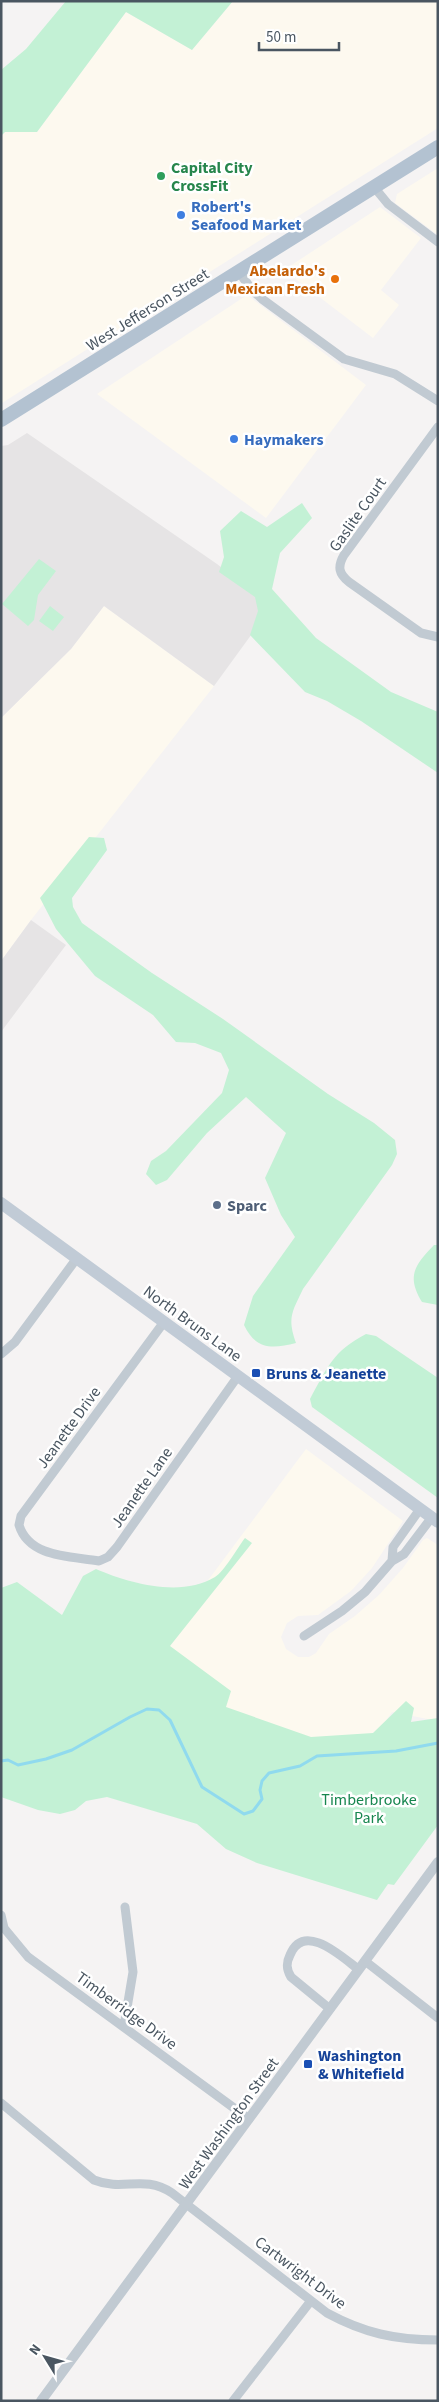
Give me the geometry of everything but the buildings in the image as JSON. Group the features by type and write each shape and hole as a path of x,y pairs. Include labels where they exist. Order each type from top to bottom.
{"main road":[{"name":"West Jefferson Street","path":"1,420 438,147"},
{"name":"North Bruns Lane","path":"1,1203 435,1519"}],"street":[{"path":"374,186 388,204 438,242"},
{"path":"239,272 252,290 262,299 344,359 395,374 438,401"},
{"name":"Gaslite Court","path":"438,427 344,556 340,572 349,582 421,633 438,637"},
{"path":"1,1354 14,1342 77,1258"},
{"name":"Jeanette Drive","path":"40,1550 27,1542 21,1533 19,1525 21,1516 164,1322"},
{"name":"Jeanette Lane","path":"40,1550 99,1561 112,1553 238,1376"},
{"path":"392,1561 394,1546 420,1509"},
{"path":"304,1636 356,1600 392,1561 404,1554 435,1519"},
{"name":"West Washington Street","path":"41,2401 438,1862"},
{"path":"124,2026 133,1972 125,1907"},
{"name":"Timberridge Drive","path":"1,1915 4,1928 28,1957 249,2119"},
{"path":"330,2009 291,1977 287,1971 287,1961 291,1951 299,1944 307,1941 323,1944 362,1965 438,2018"},
{"name":"Cartwright Drive","path":"1,2103 94,2180 110,2185 144,2182 168,2190 310,2302 348,2325 378,2335 417,2340 438,2340"},
{"path":"233,2401 310,2302"}],"shaded area":[{"path":"233,1 438,1 438,128 2,403 1,136 5,132 37,132 126,12 192,50"},
{"path":"438,168 438,235 395,203 397,194"},
{"path":"380,207 421,238 381,290 399,305 373,338 284,270"},
{"path":"247,295 366,385 266,518 97,394"},
{"path":"27,433 217,564 254,593 260,608 254,631 214,686 104,606 71,649 1,718 1,446 8,445"},
{"path":"104,606 214,686 1,961 1,718 71,649"},
{"path":"31,920 66,945 1,1032 1,961"},
{"path":"306,1449 403,1521 372,1568 351,1591 318,1615 298,1616 287,1623 281,1637 286,1649 298,1657 309,1657 316,1653 329,1634 355,1616 379,1595 403,1568 423,1540 427,1538 438,1545 438,1721 392,1712 376,1735 315,1741 215,1710 147,1662"}],"green space":[{"path":"66,1 233,1 192,50 126,12 37,132 5,132 1,136 1,70 26,49"},
{"path":"302,503 312,518 280,553 272,589 316,638 391,692 438,712 438,773 361,721 327,701 305,692 250,635 258,611 255,597 219,572 224,557 220,531 241,511 267,527"},
{"path":"39,559 56,571 38,595 34,620 28,626 2,604"},
{"path":"50,606 64,617 53,631 39,621"},
{"path":"89,837 104,838 107,850 72,898 73,907 82,923 152,973 223,1019 328,1094 374,1123 395,1140 397,1154 392,1165 303,1289 291,1321 296,1343 272,1347 266,1346 254,1339 244,1325 253,1296 295,1237 281,1215 265,1178 286,1133 246,1097 207,1133 167,1180 156,1185 146,1174 151,1161 166,1151 222,1093 229,1070 221,1053 195,1043 176,1042 153,1015 95,976 56,929 40,898"},
{"path":"434,1245 438,1245 438,1305 422,1302 414,1285 415,1271 418,1265"},
{"path":"366,1334 376,1336 438,1378 438,1498 312,1407 310,1399 332,1361 346,1347"},
{"name":"Timberbrooke Park","path":"245,1538 252,1543 170,1646 231,1691 226,1707 311,1737 373,1733 406,1701 414,1708 411,1722 438,1718 438,1825 394,1885 388,1884 377,1900 257,1863 226,1849 197,1824 107,1797 86,1801 75,1810 60,1814 38,1810 1,1797 1,1588 17,1582 62,1615 83,1576 96,1569 139,1583 155,1586 187,1587 201,1583 219,1574"}],"waterway":[{"path":"1,1761 8,1760 18,1765 46,1759 72,1750 147,1709 159,1710 170,1720 202,1787 244,1814 253,1811 262,1799 260,1790 262,1781 269,1773 300,1766 317,1756 396,1751 438,1743"}],"place":[{"name":"Capital City CrossFit","path":"161,176"},
{"name":"Robert's Seafood Market","path":"181,215"},
{"name":"Abelardo's Mexican Fresh","path":"335,279"},
{"name":"Haymakers","path":"234,439"},
{"name":"Sparc","path":"217,1205"},
{"name":"Bruns & Jeanette","path":"256,1373"},
{"name":"Washington & Whitefield","path":"308,2064"}]}
